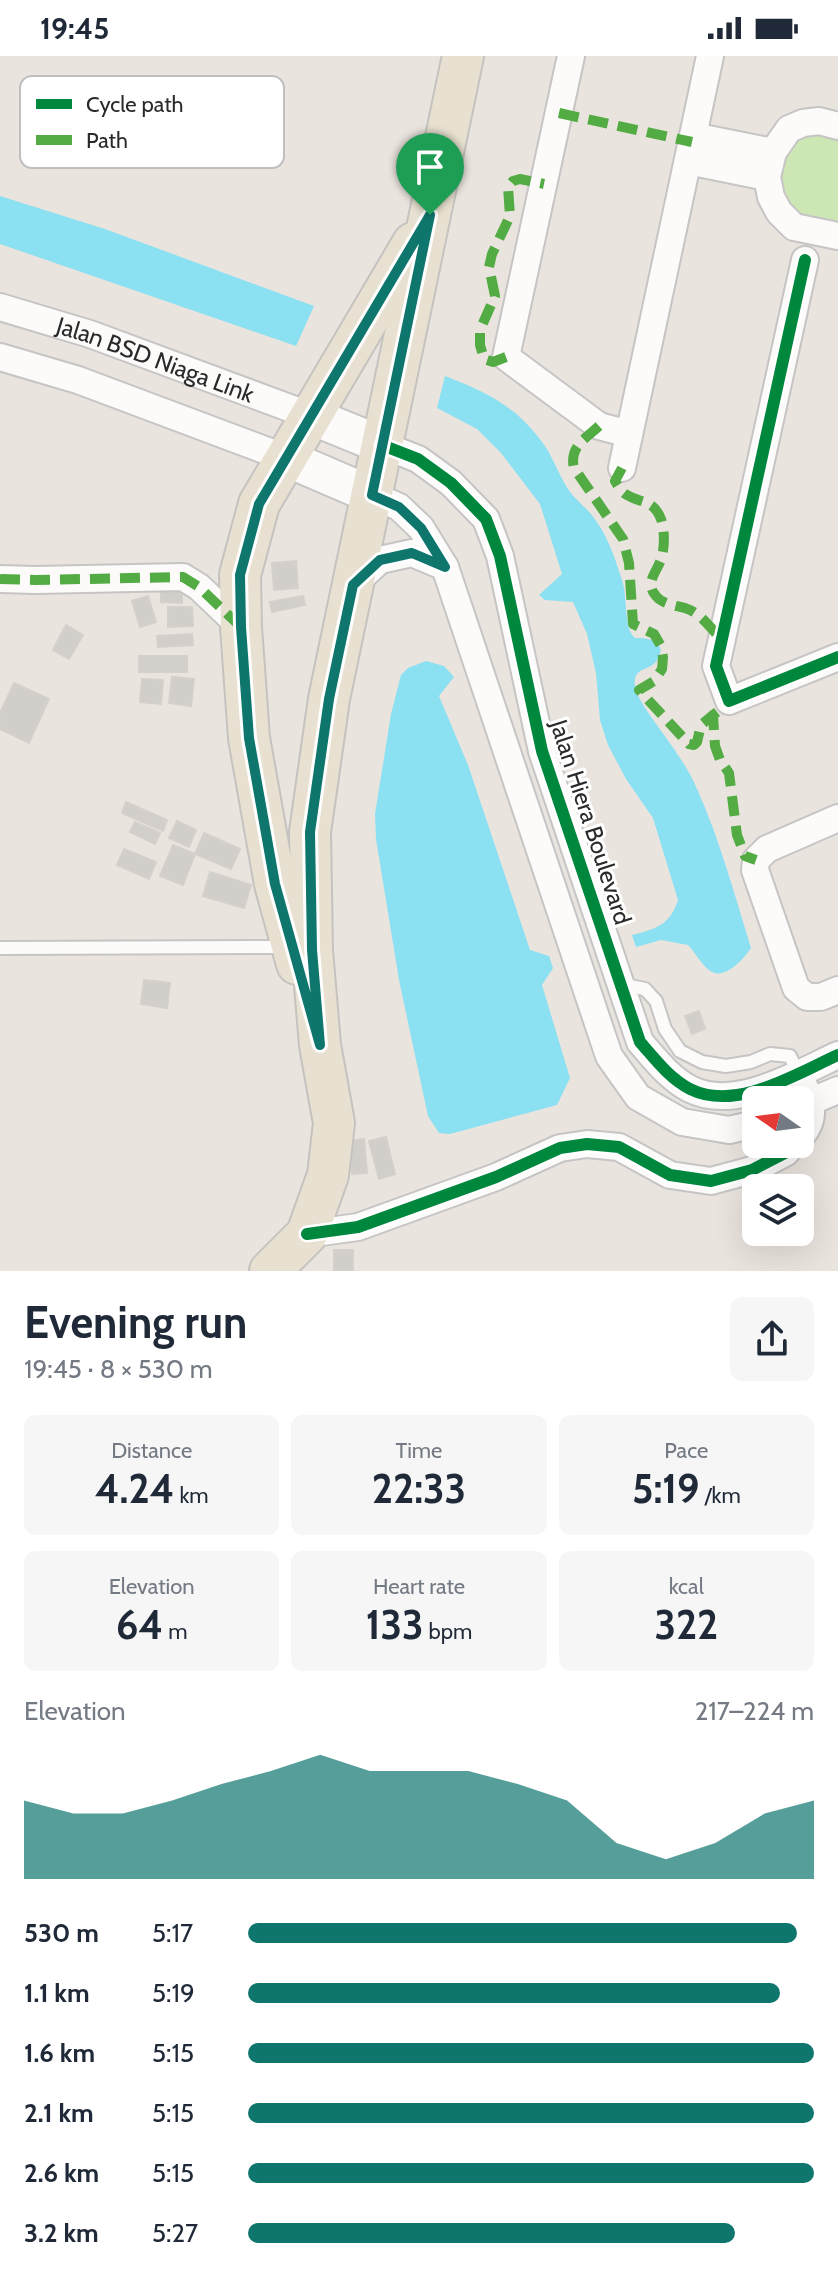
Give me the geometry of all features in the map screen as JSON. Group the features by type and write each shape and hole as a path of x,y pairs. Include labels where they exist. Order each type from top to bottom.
{"main road":[{"path":"320,1045 312,950 310,832 329,699 463,56"},
{"path":"270,1271 307,1234 328,1175 334,1123 320,1045 275,884 249,738 240,575 259,504 430,215"},
{"path":"311,416 382,445"},
{"path":"286,458 372,495"}],"street":[{"path":"571,56 506,357 599,426 629,434"},
{"path":"622,468 710,56"},
{"path":"838,126 819,121 789,129 770,165 771,197 779,212 794,227 838,236"},
{"path":"690,148 770,165"},
{"path":"805,260 716,666 729,701 838,657"},
{"name":"Jalan BSD Niaga Link","path":"0,307 90,334 311,416"},
{"name":"Jalan BSD Niaga Link","path":"0,357 78,380 286,458"},
{"name":"Jalan Hiera Boulevard","path":"382,445 418,459 451,483 486,519 500,556 542,751 640,1042 665,1071 691,1090 727,1097 759,1090 838,1055"},
{"path":"372,495 399,507 421,528 445,567 609,1056 638,1097 682,1122 729,1130 742,1127"},
{"path":"353,585 380,560 412,553 445,567"},
{"path":"0,579 183,577 199,587 241,627"},
{"path":"838,818 767,849 756,860 755,870 796,988 807,997 821,997 838,990"},
{"path":"798,1073 801,1086"},
{"path":"814,1100 838,1090"},
{"path":"307,1234 358,1227 496,1177 560,1148 587,1144 619,1147 670,1175 711,1181 752,1170 775,1158"}],"lane":[{"path":"0,948 293,947"}],"green space":[{"path":"820,131 838,135 838,225 800,216 790,209 782,192 782,169 788,148 801,134"}],"water":[{"path":"0,196 105,229 314,306 296,346 0,244"},
{"path":"445,376 502,404 537,435 570,492 597,521 606,537 622,580 631,633 635,638 646,638 659,645 657,660 636,675 635,686 645,708 693,780 727,869 751,948 727,971 715,973 709,970 688,945 661,940 636,947 632,935 661,925 671,915 678,900 653,818 626,779 608,745 600,720 596,673 587,634 573,602 545,600 539,595 562,574 540,504 501,453 477,429 437,408"},
{"path":"426,661 444,666 454,677 439,696 468,765 530,950 549,956 553,968 542,985 570,1078 557,1105 450,1134 439,1133 428,1116 399,980 376,839 375,814 391,714 401,675 408,668"}],"building":[{"path":"296,561 298,588 274,590 272,563"},
{"path":"161,589 182,589 182,603 161,602"},
{"path":"148,596 156,622 140,627 132,601"},
{"path":"303,596 305,605 272,612 270,602"},
{"path":"168,607 192,607 193,626 168,627"},
{"path":"66,625 83,635 69,659 53,650"},
{"path":"192,634 193,645 158,647 157,636"},
{"path":"139,656 187,656 187,672 139,672"},
{"path":"172,677 194,679 191,706 169,703"},
{"path":"142,679 163,680 161,704 140,702"},
{"path":"14,683 49,699 29,743 0,729 0,713"},
{"path":"126,802 167,820 163,831 122,813"},
{"path":"177,821 196,830 189,847 169,838"},
{"path":"135,822 160,833 155,844 130,832"},
{"path":"204,833 240,849 231,869 195,854"},
{"path":"173,845 195,854 183,885 160,876"},
{"path":"124,849 156,862 149,879 117,865"},
{"path":"210,872 251,885 244,908 203,896"},
{"path":"144,980 170,983 167,1008 141,1004"},
{"path":"699,1011 705,1029 692,1034 685,1016"},
{"path":"386,1137 395,1174 379,1179 369,1141"},
{"path":"364,1139 367,1173 352,1174 349,1141"},
{"path":"334,1250 353,1250 353,1271 334,1271"}],"marked path":[{"path":"559,113 692,142"},
{"path":"506,357 493,362 484,359 480,345 480,330 495,296 489,267 510,216 508,187 520,179 544,184"},
{"path":"599,426 576,449 574,468 623,539 629,563 633,624 654,634 661,646 662,669 654,681 639,690 689,744 697,742 701,725 713,715"},
{"path":"622,468 615,481 620,489 654,508 662,524 663,552 652,579 653,592 663,602 695,613 722,640"},
{"path":"0,579 183,577 199,587 241,627"},
{"path":"717,712 713,715 715,746 729,773 737,835 745,856 756,860"}],"cycle path":[{"path":"805,260 716,666 729,701 838,657"},
{"path":"382,445 418,459 451,483 486,519 500,556 542,751 640,1042 675,1079 690,1089 708,1095 727,1096 766,1088 838,1055"},
{"path":"307,1234 358,1227 496,1177 560,1148 587,1144 619,1147 670,1175 711,1181 752,1170 775,1158"}],"route":[{"path":"430,215 372,495 399,507 421,528 445,567 412,553 380,560 353,585 329,699 310,832 312,950 320,1045 275,884 249,738 240,575 259,504 430,215"}]}
